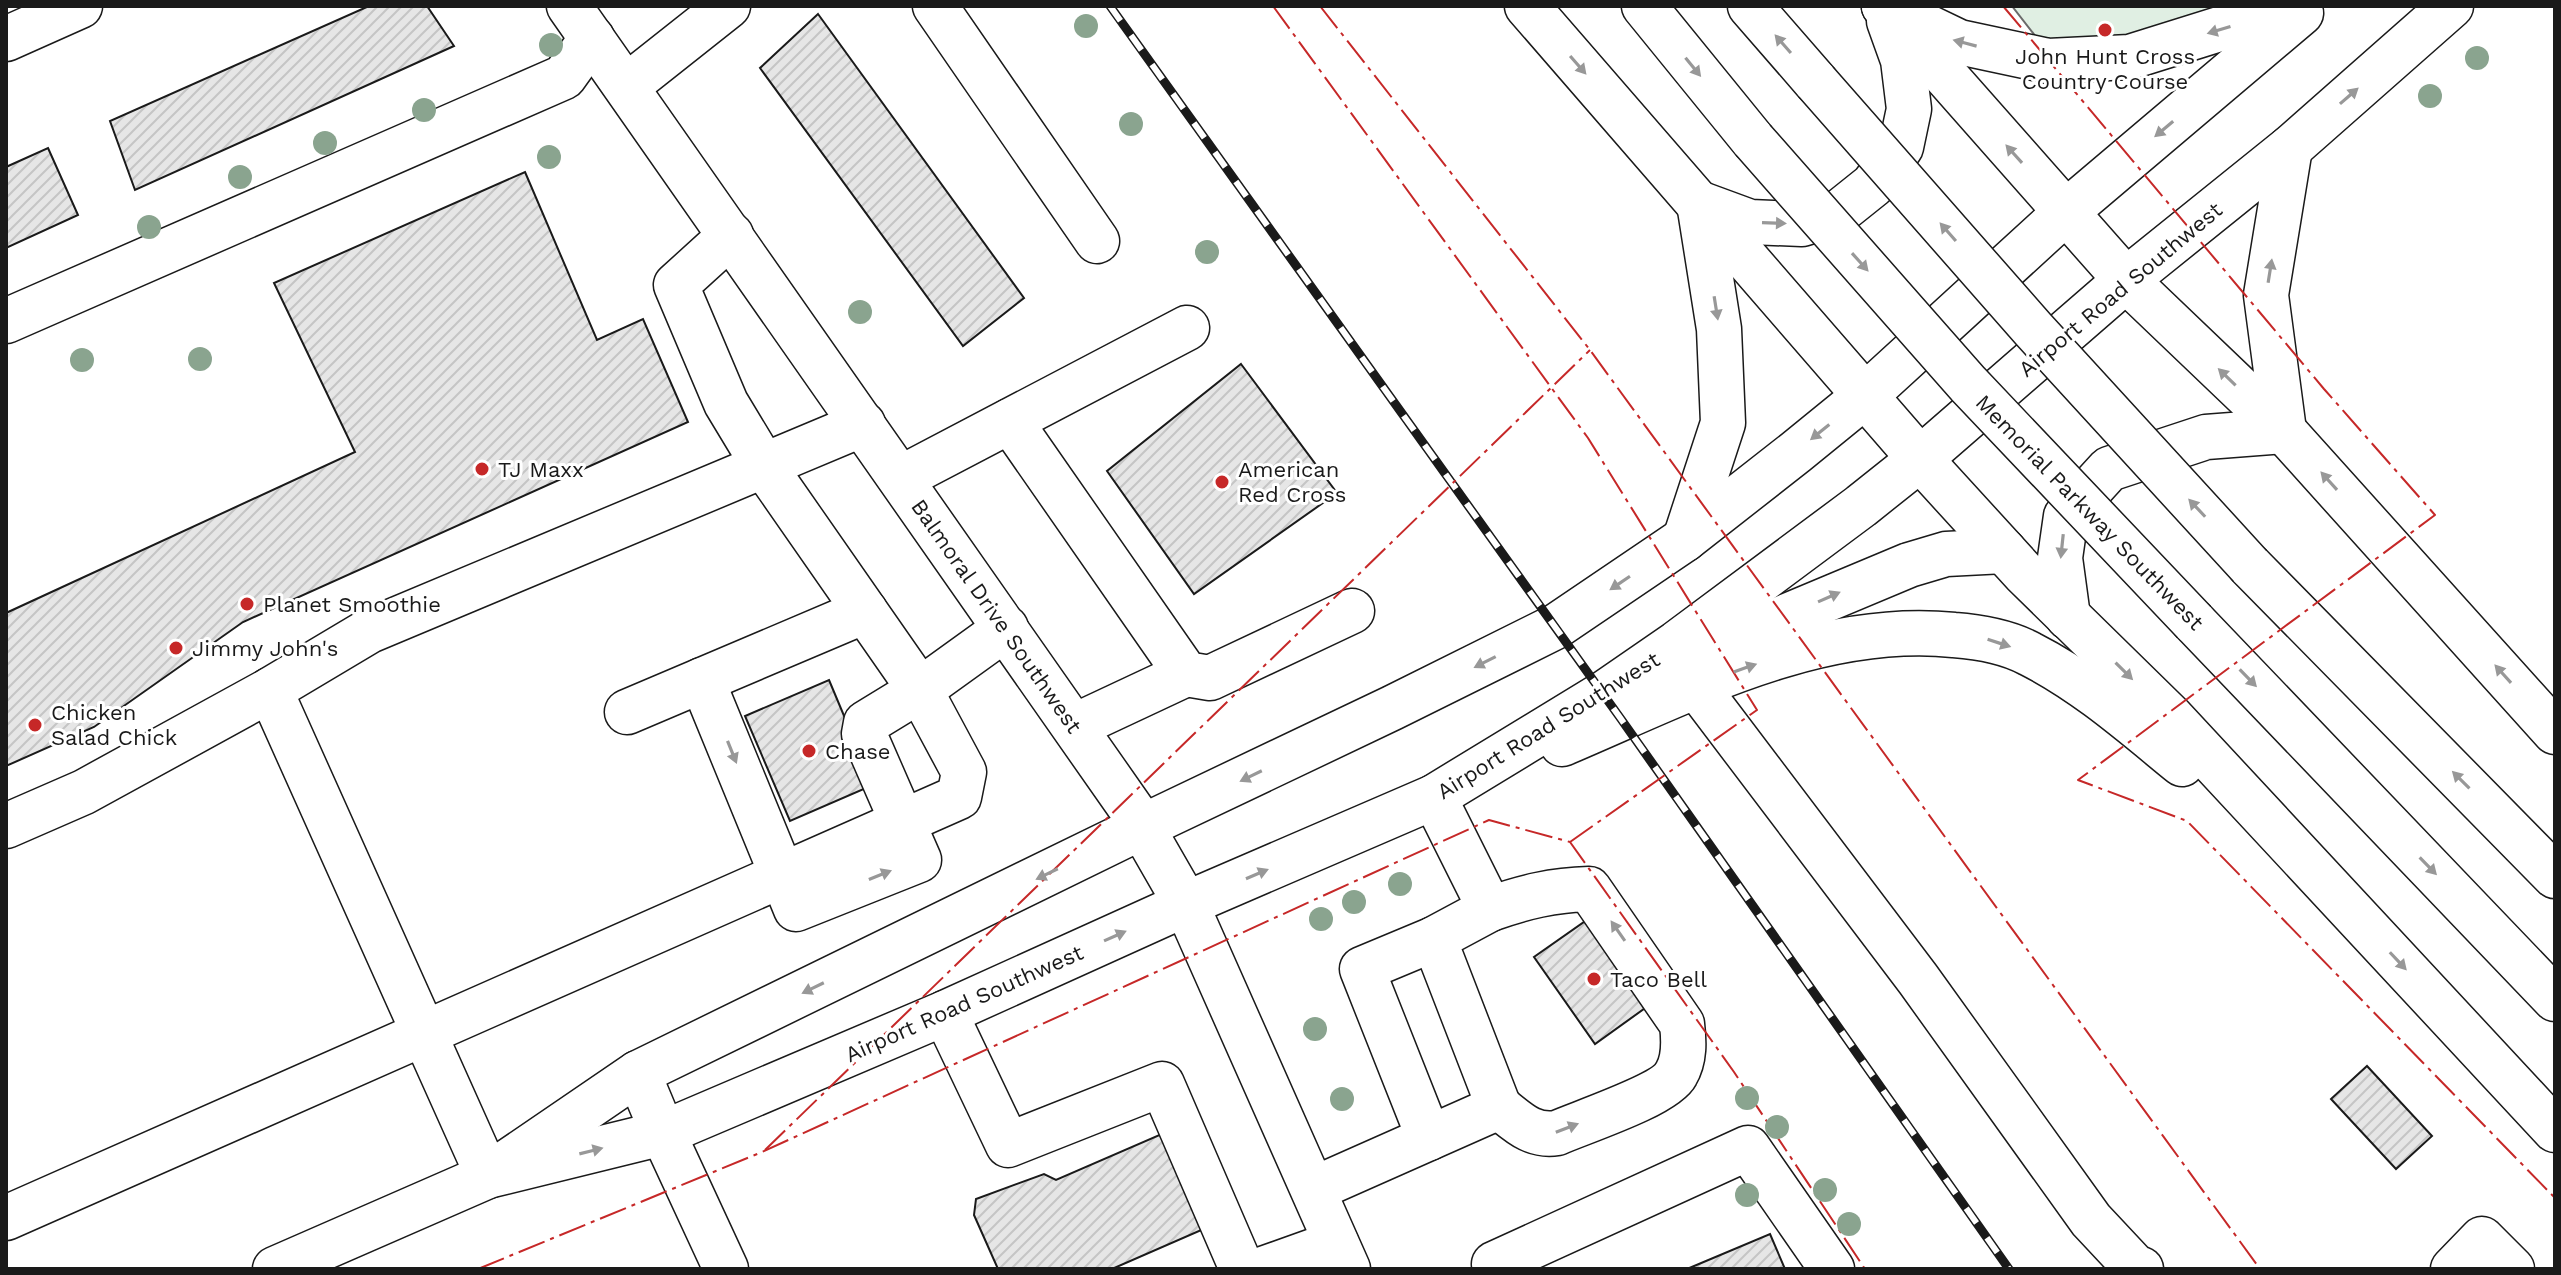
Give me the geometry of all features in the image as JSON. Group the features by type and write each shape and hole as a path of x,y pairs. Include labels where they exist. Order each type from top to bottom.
{"main road":[{"path":"6,39 80,6"},
{"path":"627,86 728,6"},
{"path":"935,6 1097,241"},
{"path":"1527,6 1920,459 2004,551 2171,717 2555,1130"},
{"name":"Memorial Parkway Southwest","path":"1644,6 1753,140 1968,384 2555,999"},
{"path":"1750,6 2033,329 2250,566 2555,876"},
{"path":"1699,203 1750,222 1802,224 1838,213 1873,185 1901,147 1909,109 1903,60 1884,6"},
{"path":"1884,6 1959,42 2048,61 2130,57 2293,6"},
{"path":"1884,6 2126,280 2284,431 2555,732"},
{"name":"Airport Road Southwest","path":"488,1176 638,1073 1555,627 1685,539 1866,395 2066,212 2309,6"},
{"name":"Airport Road Southwest","path":"275,1269 488,1176 663,1133 945,1013 1434,797 1603,694 1677,643 1920,459 2126,280 2290,148 2451,6"},
{"path":"6,321 564,77 581,22"},
{"name":"Balmoral Drive Southwest","path":"581,22 1075,726 1142,827 1186,904 1342,1256"},
{"path":"2284,431 2266,295 2290,148"},
{"path":"1685,539 1723,423 1719,329 1699,203"},
{"path":"6,1218 959,797 964,772 920,690 764,466 726,403 676,285 731,235"},
{"path":"901,478 1187,328"},
{"path":"1010,421 1186,674"},
{"path":"6,826 84,792 270,690 369,631 863,424"},
{"path":"2068,617 2060,558 2066,516 2109,469 2206,437 2284,431"},
{"path":"1603,694 1909,565 1946,554 2004,551"},
{"path":"627,712 865,611"},
{"path":"1075,726 1186,674 1210,678 1352,611"},
{"path":"904,822 864,734 866,723 920,690 1006,628"},
{"path":"1490,909 1434,797 1697,687 1776,658 1886,633 1927,632 1980,637 2028,652 2087,687 2306,863"},
{"path":"702,680 782,875"},
{"path":"1697,687 1918,979 2091,1220 2135,1267 2141,1269"},
{"path":"270,690 488,1176"},
{"path":"1429,1138 1362,969 1434,939 1490,909 1530,895 1589,889 1682,1024 1684,1050 1676,1075 1660,1089 1557,1133 1543,1135 1529,1130 1499,1107 1434,939"},
{"path":"945,1013 1008,1145 1162,1084 1242,1269"},
{"path":"638,1073 726,1269"},
{"path":"1314,1189 1499,1107"},
{"path":"1491,1267 1748,1148 1832,1269"},
{"path":"2453,1269 2482,1239 2512,1269"},
{"path":"1263,1269 1342,1256"}],"green space":[{"name":"John Hunt Cross Country Course","path":"2012,6 2230,6 2149,40 2040,42"}],"building":[{"path":"369,6 427,6 454,46 135,190 110,121"},
{"path":"818,14 1024,298 963,346 760,68"},
{"path":"48,148 78,215 6,248 6,167"},
{"path":"525,172 597,340 643,319 688,422 243,622 94,727 6,766 6,613 355,452 274,283"},
{"name":"American Red Cross","path":"1241,364 1337,493 1194,594 1107,471"},
{"name":"Chase","path":"829,680 873,785 790,821 745,716"},
{"name":"Taco Bell","path":"1594,915 1655,1001 1595,1044 1534,957"},
{"path":"2367,1066 2432,1136 2396,1169 2331,1099"},
{"path":"1164,1133 1206,1228 1112,1269 998,1269 974,1215 976,1199 1044,1174 1056,1180"},
{"path":"1770,1234 1785,1269 1687,1269"}],"railway":[{"path":"1110,6 1621,719 2009,1269"}],"power":[{"path":"1273,6 1588,438 1757,710 1570,842"},
{"path":"1320,6 1590,350 2260,1269"},
{"path":"2003,6 2324,389 2435,515 2078,780 2187,821 2555,1198"},
{"path":"765,1150 1590,350"},
{"path":"478,1269 762,1152 1489,820 1570,842 1734,1072 1865,1269"}],"place":[{"name":"John Hunt Cross Country Course","path":"2105,30"},
{"name":"TJ Maxx","path":"482,469"},
{"name":"American Red Cross","path":"1222,482"},
{"name":"Planet Smoothie","path":"247,604"},
{"name":"Jimmy John's","path":"176,648"},
{"name":"Chicken Salad Chick","path":"35,725"},
{"name":"Chase","path":"809,751"},
{"name":"Taco Bell","path":"1594,979"}]}
